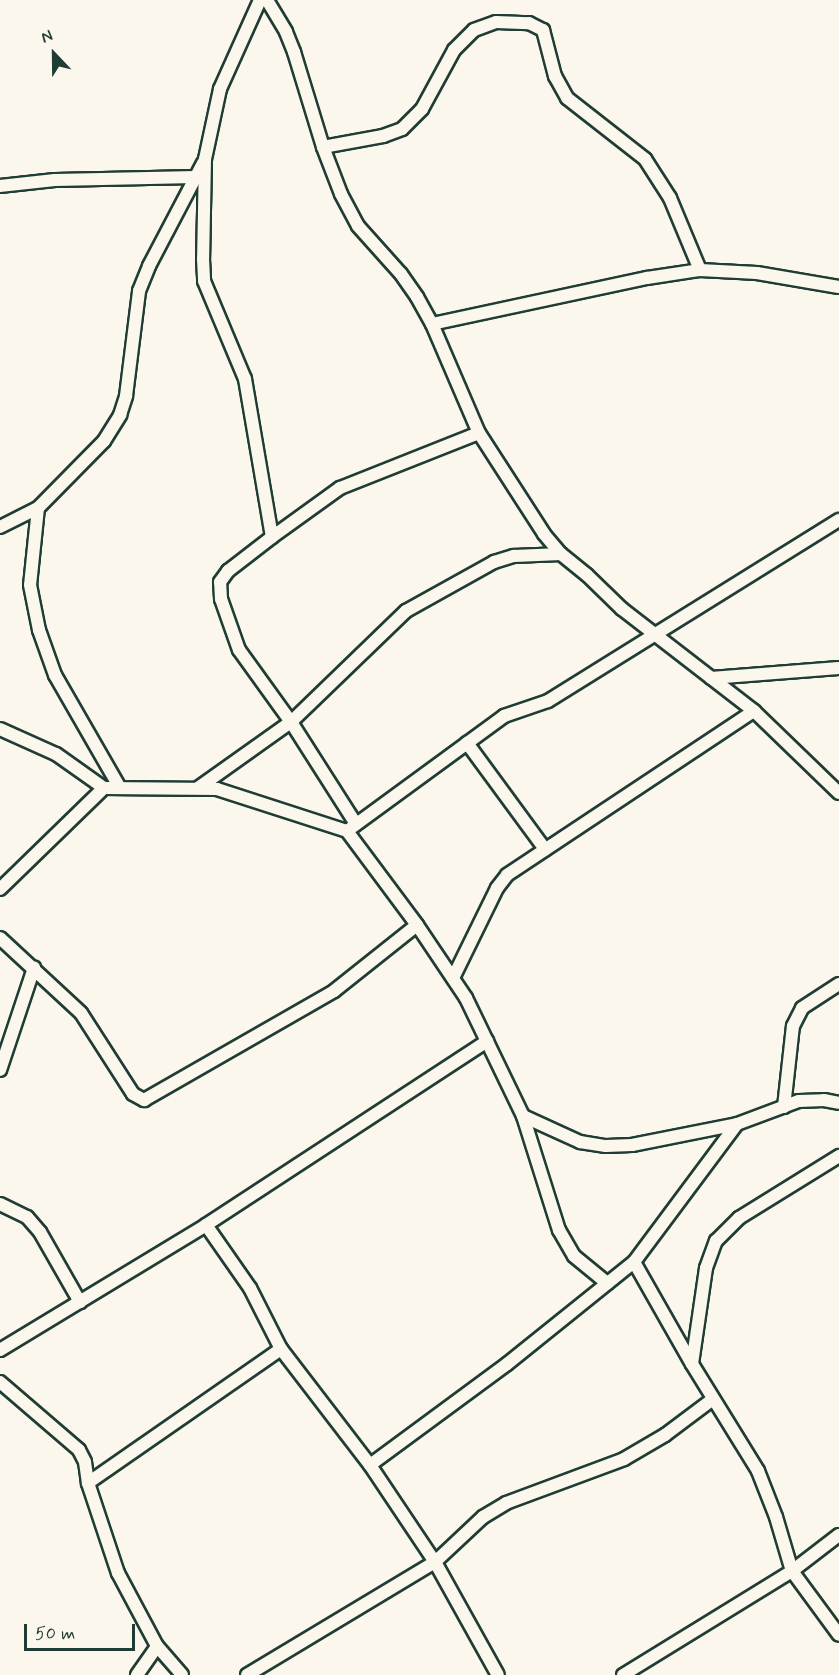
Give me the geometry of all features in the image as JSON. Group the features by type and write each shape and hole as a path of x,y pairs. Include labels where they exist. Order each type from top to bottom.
{"street":[{"path":"260,0 220,89 205,159 204,281 244,379 272,537"},
{"path":"267,0 286,32 294,52 323,147 341,194 358,226 401,274 432,324 479,433 544,534 561,554 656,636 754,711 839,793"},
{"path":"323,147 383,136 402,129 422,109 454,50 474,30 496,22 530,23 543,30 555,76 567,98 645,159 670,198 700,270"},
{"path":"0,527 38,508 104,441 120,415 126,396 139,291 205,159"},
{"path":"0,186 56,180 196,177"},
{"path":"432,324 646,278 700,270 757,273 839,287"},
{"path":"479,433 360,478 340,488 228,571 220,582 222,599 239,650 291,722 352,827 466,998 523,1116 559,1230 574,1256 607,1283"},
{"path":"38,508 30,585 39,630 55,675 120,788"},
{"path":"352,827 504,716 548,701 656,636 777,557 839,520"},
{"path":"198,788 291,722 406,611 494,562 514,556 561,554"},
{"path":"711,678 839,668"},
{"path":"453,978 497,888 520,863 545,849 754,711"},
{"path":"0,729 56,754 104,788 198,788 235,794 352,827"},
{"path":"467,743 545,849"},
{"path":"0,889 104,788"},
{"path":"0,938 81,1013 133,1094 144,1100 334,991 417,925"},
{"path":"0,1070 34,968"},
{"path":"784,1107 793,1026 802,1008 839,984"},
{"path":"0,1350 206,1225 487,1041"},
{"path":"523,1116 580,1142 606,1146 632,1145 737,1124 799,1101 824,1100 839,1103"},
{"path":"370,1465 507,1364 634,1262 737,1124"},
{"path":"692,1364 706,1268 716,1241 739,1218 839,1156"},
{"path":"0,1204 27,1217 40,1232 80,1302"},
{"path":"206,1225 250,1288 281,1349 370,1465 435,1563 498,1675"},
{"path":"634,1262 692,1364 758,1471 776,1517 792,1571 839,1635"},
{"path":"88,1483 281,1349"},
{"path":"0,1382 79,1450 85,1462 88,1483 118,1573 157,1646 182,1675"},
{"path":"247,1675 435,1563 483,1517 506,1503 624,1458 665,1435 714,1399"},
{"path":"623,1675 792,1571 839,1535"},
{"path":"137,1675 157,1646"}]}
